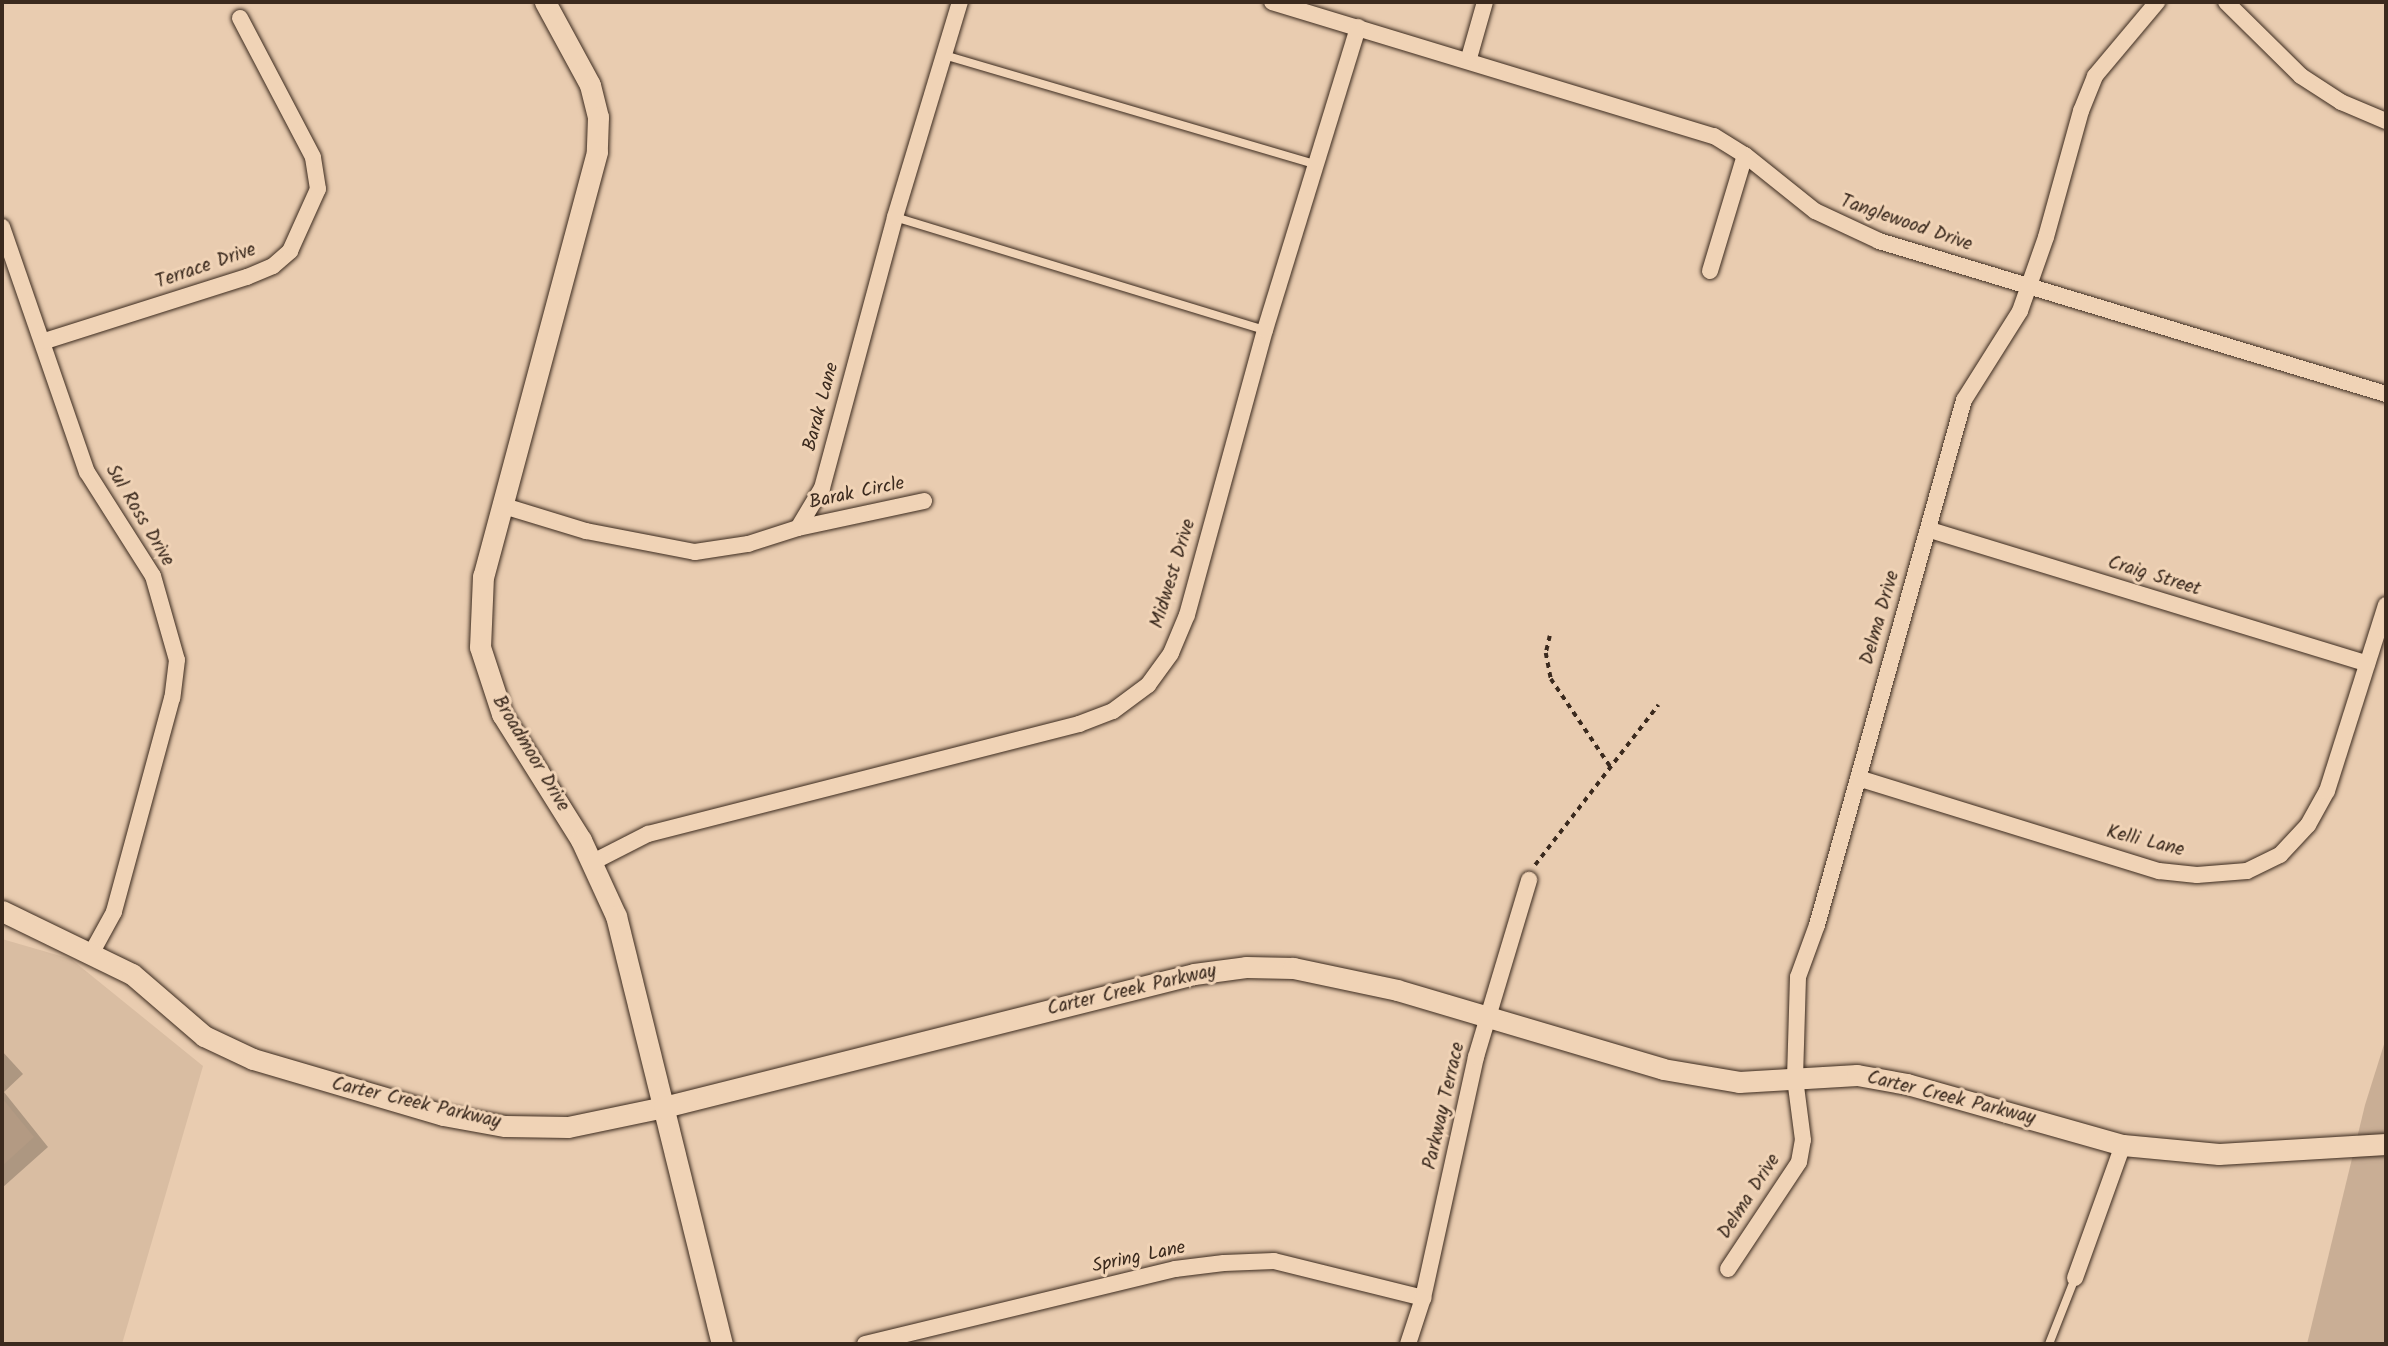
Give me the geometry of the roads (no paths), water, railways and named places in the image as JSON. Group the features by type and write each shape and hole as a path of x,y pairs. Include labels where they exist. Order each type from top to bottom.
{"street":[{"name":"Broadmoor Drive","path":"545,2 590,85 599,135 589,193 480,596 478,622 485,670 502,714 593,862 625,944 722,1344"},
{"name":"Barak Lane","path":"798,528 822,488 895,218 960,2"},
{"name":"Tanglewood Drive","path":"1272,2 1672,120 1745,155 1840,226 2386,394"},
{"path":"1469,58 1485,2"},
{"name":"Delma Drive","path":"1728,1269 1799,1162 1802,1140 1795,1078 1798,977 1930,530 1964,400 2020,311 2095,76 2157,2"},
{"path":"2226,2 2301,76 2341,102 2386,121"},
{"name":"Terrace Drive","path":"45,341 247,277 273,266 290,251 318,189 313,157 240,18"},
{"name":"Midwest Drive","path":"593,862 648,834 1079,724 1113,711 1147,685 1171,653 1186,615 1265,330 1358,27"},
{"path":"1710,271 1745,155"},
{"name":"Sul Ross Drive","path":"2,227 45,341 87,472 153,576 177,660 172,698 114,912 92,952"},
{"name":"Barak Circle","path":"798,528 924,501"},
{"path":"504,506 586,531 695,552 748,544 798,528"},
{"name":"Craig Street","path":"1930,530 2367,664"},
{"name":"Kelli Lane","path":"1858,778 2160,871 2197,875 2247,871 2280,855 2308,825 2327,791 2386,605"},
{"name":"Parkway Terrace","path":"1408,1344 1423,1298 1476,1057 1491,1019 1529,880"},
{"name":"Carter Creek Parkway","path":"2,911 92,952 132,974 204,1036 317,1081 505,1126 568,1127 664,1107 1194,974 1246,967 1293,968 1342,977 1663,1069 1739,1082 1857,1075 1907,1084 2123,1145 2219,1154 2386,1144"},
{"path":"2075,1278 2123,1145"},
{"name":"Spring Lane","path":"865,1344 1175,1269 1224,1263 1274,1261 1423,1298"}],"lane":[{"path":"944,55 1314,164"},
{"path":"895,218 1265,330"},
{"path":"2049,1344 2075,1278"}]}
